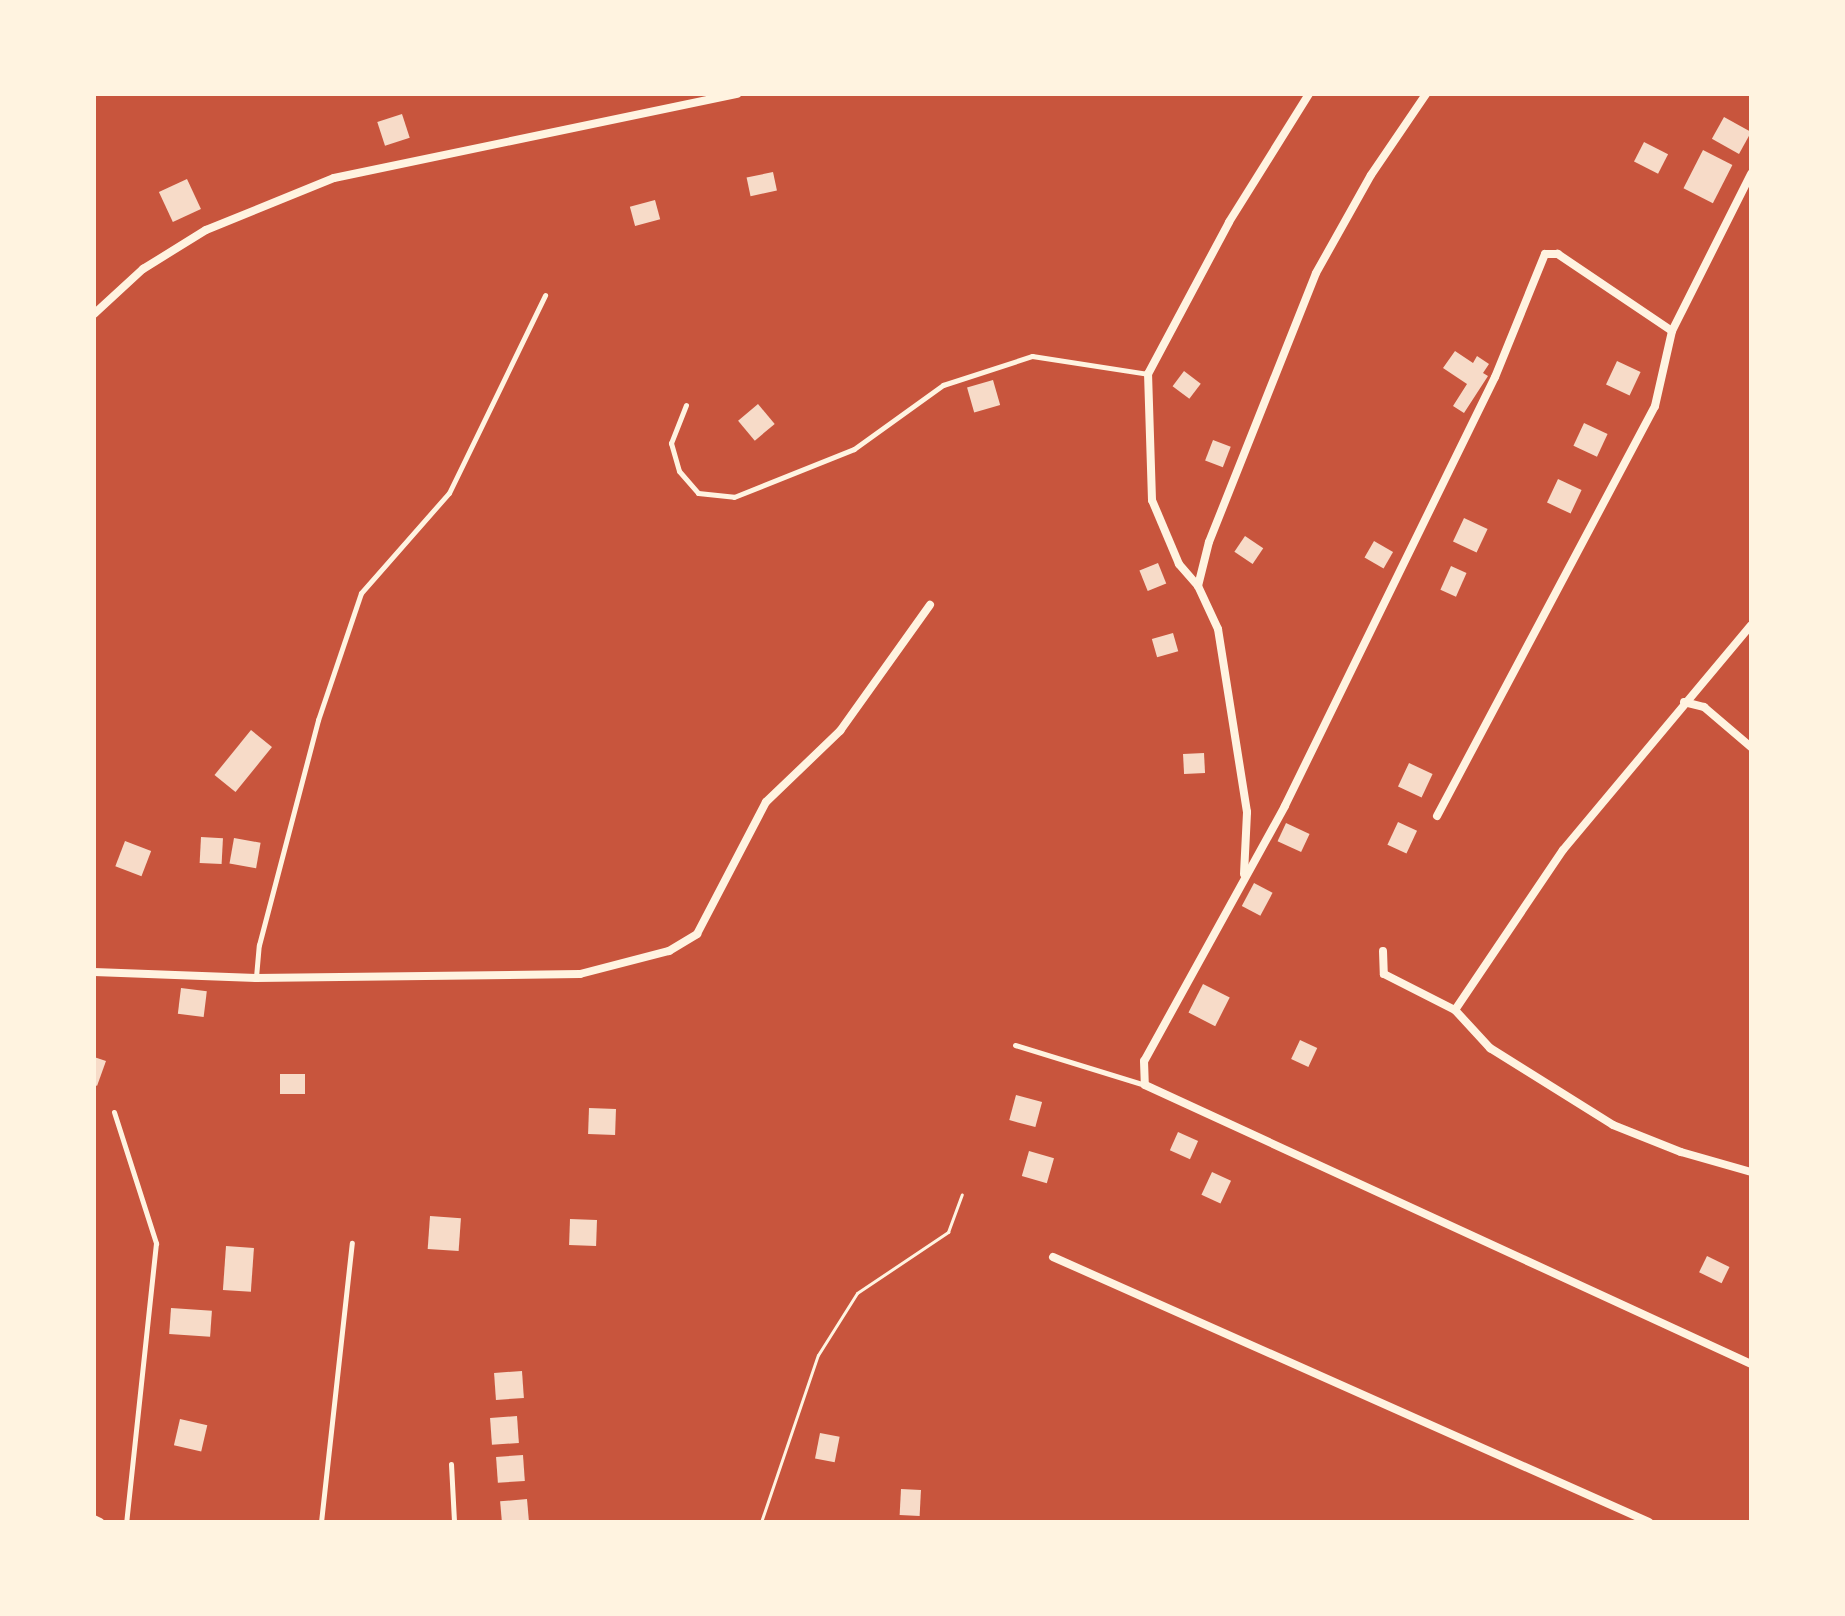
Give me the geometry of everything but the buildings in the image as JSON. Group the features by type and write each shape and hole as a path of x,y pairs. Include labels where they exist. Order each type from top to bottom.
{"street":[{"path":"94,314 143,269 206,230 334,178 737,94"},
{"path":"1244,878 1247,812 1218,629 1198,586 1179,564 1152,500 1148,374 1229,222 1309,94"},
{"path":"1198,586 1209,542 1316,273 1371,175 1426,94"},
{"path":"1437,816 1655,406 1672,331 1751,174"},
{"path":"1672,331 1558,254 1545,254 1495,377 1244,878 1144,1061 1145,1085 1183,1107 1751,1364"},
{"path":"94,972 256,978 580,974 669,951 697,934 766,802 840,731 930,605"},
{"path":"1455,1010 1563,850 1751,625"},
{"path":"1684,702 1704,707 1751,747"},
{"path":"1383,951 1384,974 1455,1010 1490,1048 1613,1125 1681,1152 1751,1172"},
{"path":"1053,1257 1649,1522"},
{"path":"94,1519 100,1522"}],"lane":[{"path":"256,978 259,945 318,720 361,593 449,493 545,295"},
{"path":"686,405 671,443 679,471 698,493 734,497 854,449 943,385 1032,356 1148,374"},
{"path":"1015,1045 1145,1085"},
{"path":"114,1112 156,1243 126,1522"},
{"path":"321,1522 352,1243"},
{"path":"451,1464 454,1522"}],"path":[{"path":"761,1522 818,1355 857,1293 948,1232 962,1194"}]}
